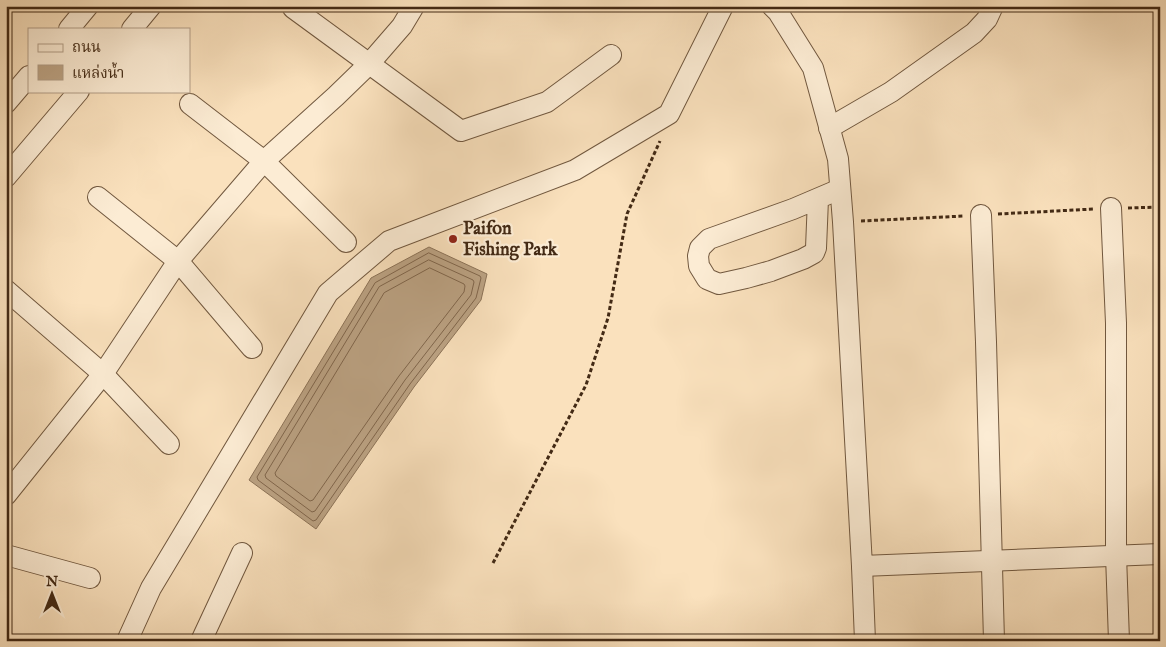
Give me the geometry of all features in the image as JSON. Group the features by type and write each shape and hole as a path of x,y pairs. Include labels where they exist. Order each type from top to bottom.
{"street":[{"path":"70,28 88,6"},
{"path":"133,28 151,6"},
{"path":"9,487 103,374 178,261 264,161 369,64 402,26 414,6"},
{"path":"128,641 151,588 328,293 388,241 576,170 668,114 723,6"},
{"path":"772,6 778,12 813,68 838,159 844,231 865,641"},
{"path":"830,128 892,92 974,33 988,19 993,6"},
{"path":"294,8 461,131 547,102 611,55"},
{"path":"6,102 28,77"},
{"path":"6,176 78,92"},
{"path":"190,104 264,161 346,242"},
{"path":"818,199 816,248 814,253 771,271 746,278 719,284 707,279 699,266 698,256 700,248 709,239 793,209 840,189"},
{"path":"98,198 178,261 252,348"},
{"path":"1111,208 1116,323 1116,556 1119,641"},
{"path":"981,215 994,641"},
{"path":"6,290 103,374 169,444"},
{"path":"201,641 242,553"},
{"path":"862,566 1160,554"},
{"path":"6,555 90,578"}],"path":[{"path":"493,563 586,385 608,318 627,214 664,132 668,114"}],"water":[{"path":"429,247 487,274 481,300 414,387 316,529 249,480 371,278"}],"place":[{"name":"Paifon Fishing Park","path":"453,239"}]}
